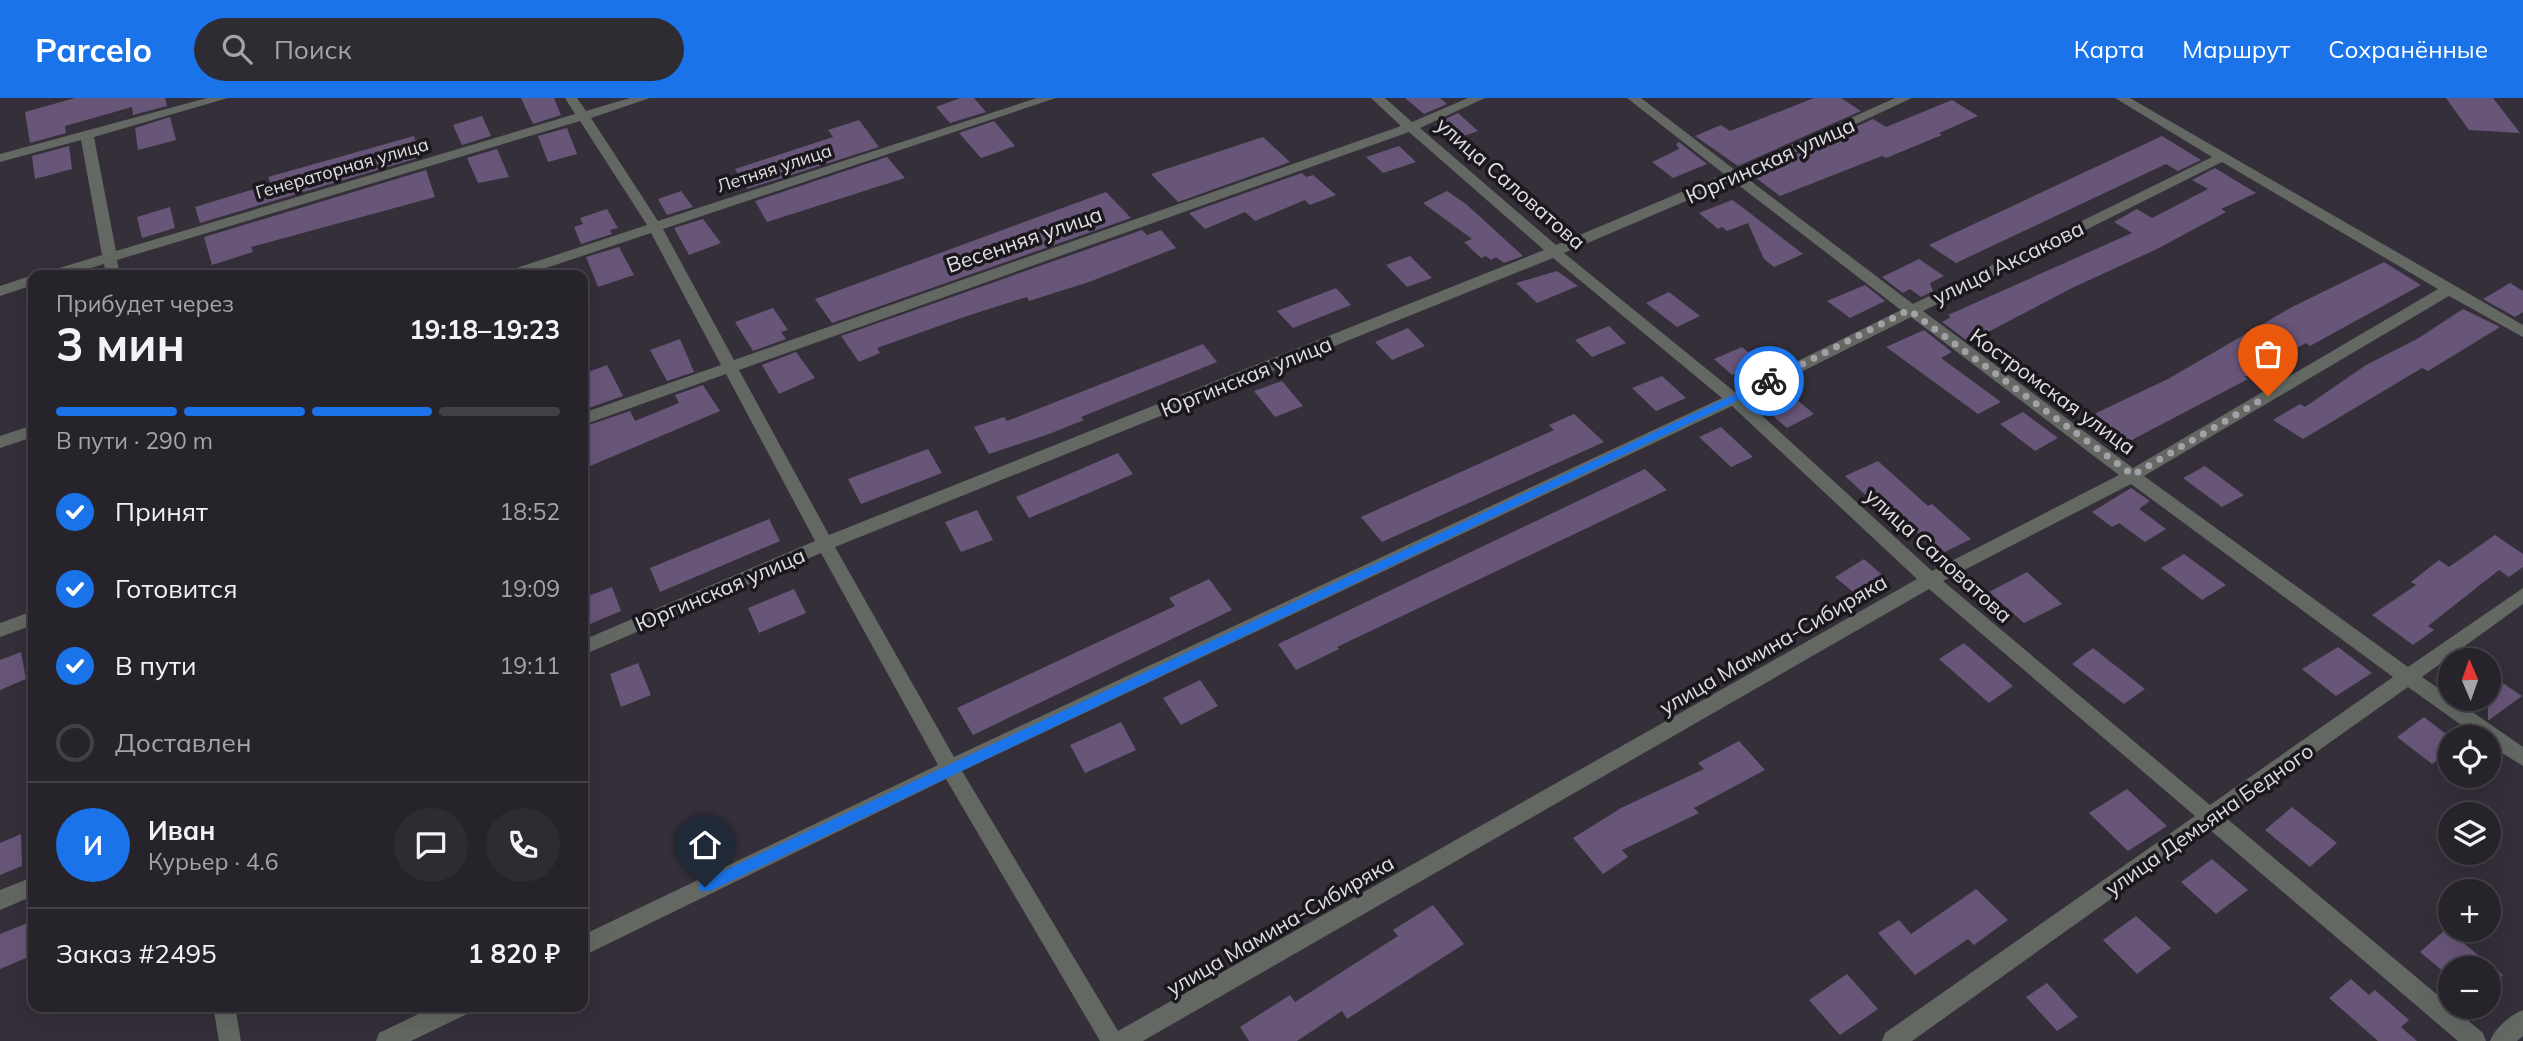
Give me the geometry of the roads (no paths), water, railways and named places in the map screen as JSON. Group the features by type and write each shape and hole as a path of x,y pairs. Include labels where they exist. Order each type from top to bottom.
{"street":[{"path":"0,158 222,98"},
{"path":"571,98 654,227 825,544 950,768 1112,1041"},
{"name":"Генераторная улица","path":"67,270 645,98"},
{"name":"Летняя улица","path":"524,270 1050,98"},
{"name":"улица Саловатова","path":"1377,98 1556,253 1734,399 1930,580 2475,1041"},
{"name":"Весенняя улица","path":"588,417 1411,127 1479,98"},
{"name":"Костромская улица","path":"1633,98 1909,310 2408,678 2523,758"},
{"name":"Юргинская улица","path":"588,646 825,544 1556,253 1736,177 1906,98"},
{"path":"2121,98 2523,332"},
{"path":"87,135 112,270"},
{"name":"улица Аксакова","path":"588,944 950,768 1734,399 2220,158"},
{"path":"0,291 28,282"},
{"name":"улица Мамина-Сибиряка","path":"1122,1041 1930,580 2133,475 2448,290"},
{"path":"0,442 28,433"},
{"name":"улица Демьяна Бедного","path":"1893,1041 2523,596"},
{"path":"0,631 28,620"},
{"path":"0,900 28,888"},
{"path":"225,1012 230,1041"},
{"path":"387,1041 447,1012"},
{"path":"2501,1041 2523,1021"}]}
